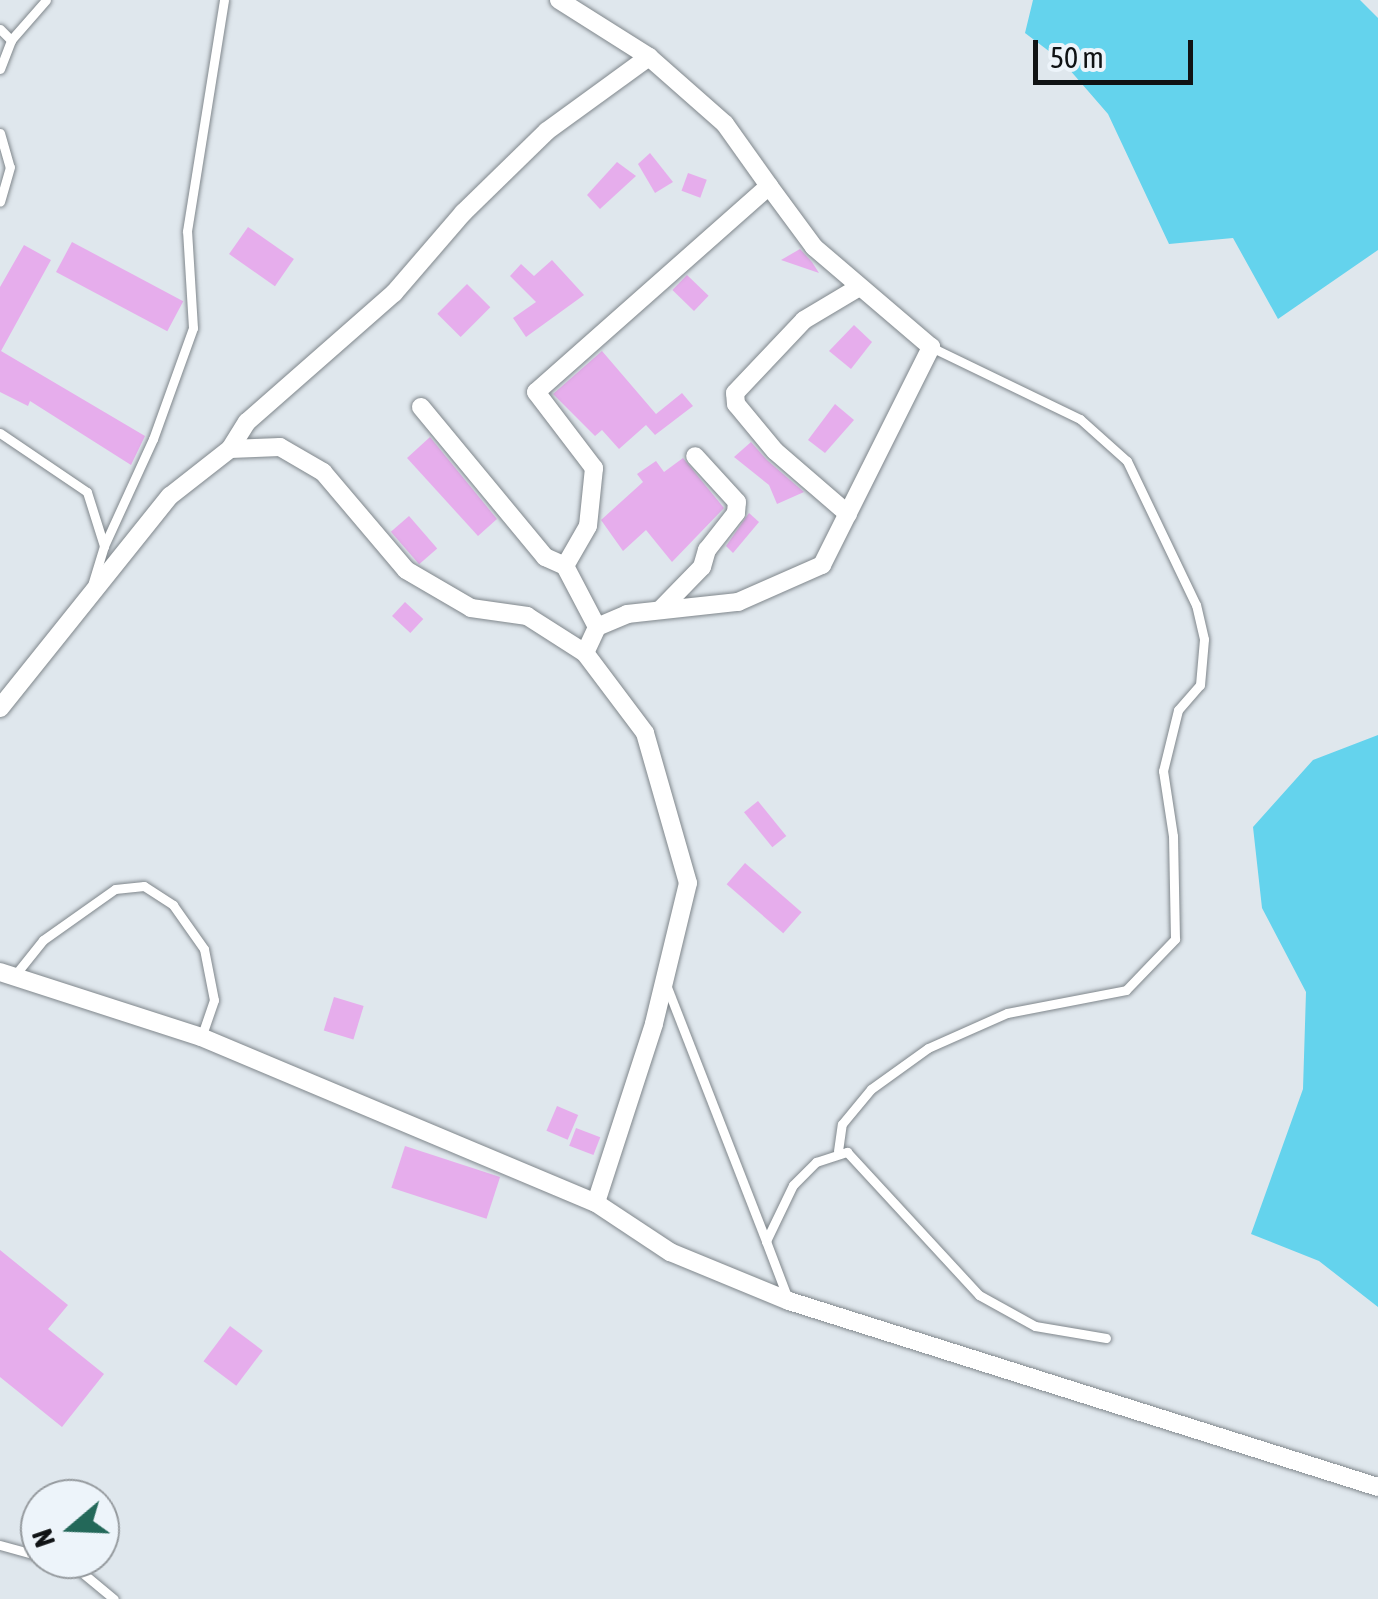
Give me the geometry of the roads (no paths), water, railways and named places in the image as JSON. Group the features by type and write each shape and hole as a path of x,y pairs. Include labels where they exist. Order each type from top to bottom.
{"street":[{"path":"559,0 649,57 725,124 814,247 856,289 931,347 822,564 738,602 660,610 598,626 585,653"},
{"path":"0,708 92,586 170,496 230,449 247,422 394,293 463,212 547,131 649,57"},
{"path":"565,566 588,526 594,468 536,392 769,186"},
{"path":"848,514 774,451 736,404 735,393 804,320 856,289"},
{"path":"420,407 545,557 565,566 598,626"},
{"path":"230,449 280,447 323,472 406,570 470,608 527,616 585,653 645,733 682,848 688,883 654,1024 596,1203"},
{"path":"660,610 702,567 707,550 736,513 737,502 695,456"},
{"path":"7,974 201,1037 596,1203 670,1252 790,1302 1378,1487"}],"lane":[{"path":"0,68 11,40 46,0"},
{"path":"92,586 104,546 153,439 193,328 187,231 224,0"},
{"path":"0,29 11,40"},
{"path":"0,132 10,167 0,202"},
{"path":"838,1152 842,1124 871,1088 928,1048 1008,1013 1126,990 1175,939 1173,836 1163,771 1178,710 1200,685 1204,639 1196,605 1127,461 1080,419 931,347"},
{"path":"0,432 87,492 104,546"},
{"path":"7,974 43,940 115,889 144,886 173,905 204,949 214,1000 201,1037"},
{"path":"663,974 790,1302"},
{"path":"766,1241 794,1185 816,1162 847,1152 979,1295 1035,1326 1106,1338"},
{"path":"90,1579 114,1599"}],"water":[{"path":"1033,0 1360,0 1378,18 1378,250 1278,319 1233,238 1169,244 1108,114 1062,61 1025,33"},
{"path":"1378,735 1378,1307 1319,1261 1251,1234 1303,1089 1306,992 1262,908 1253,827 1313,760"}]}
